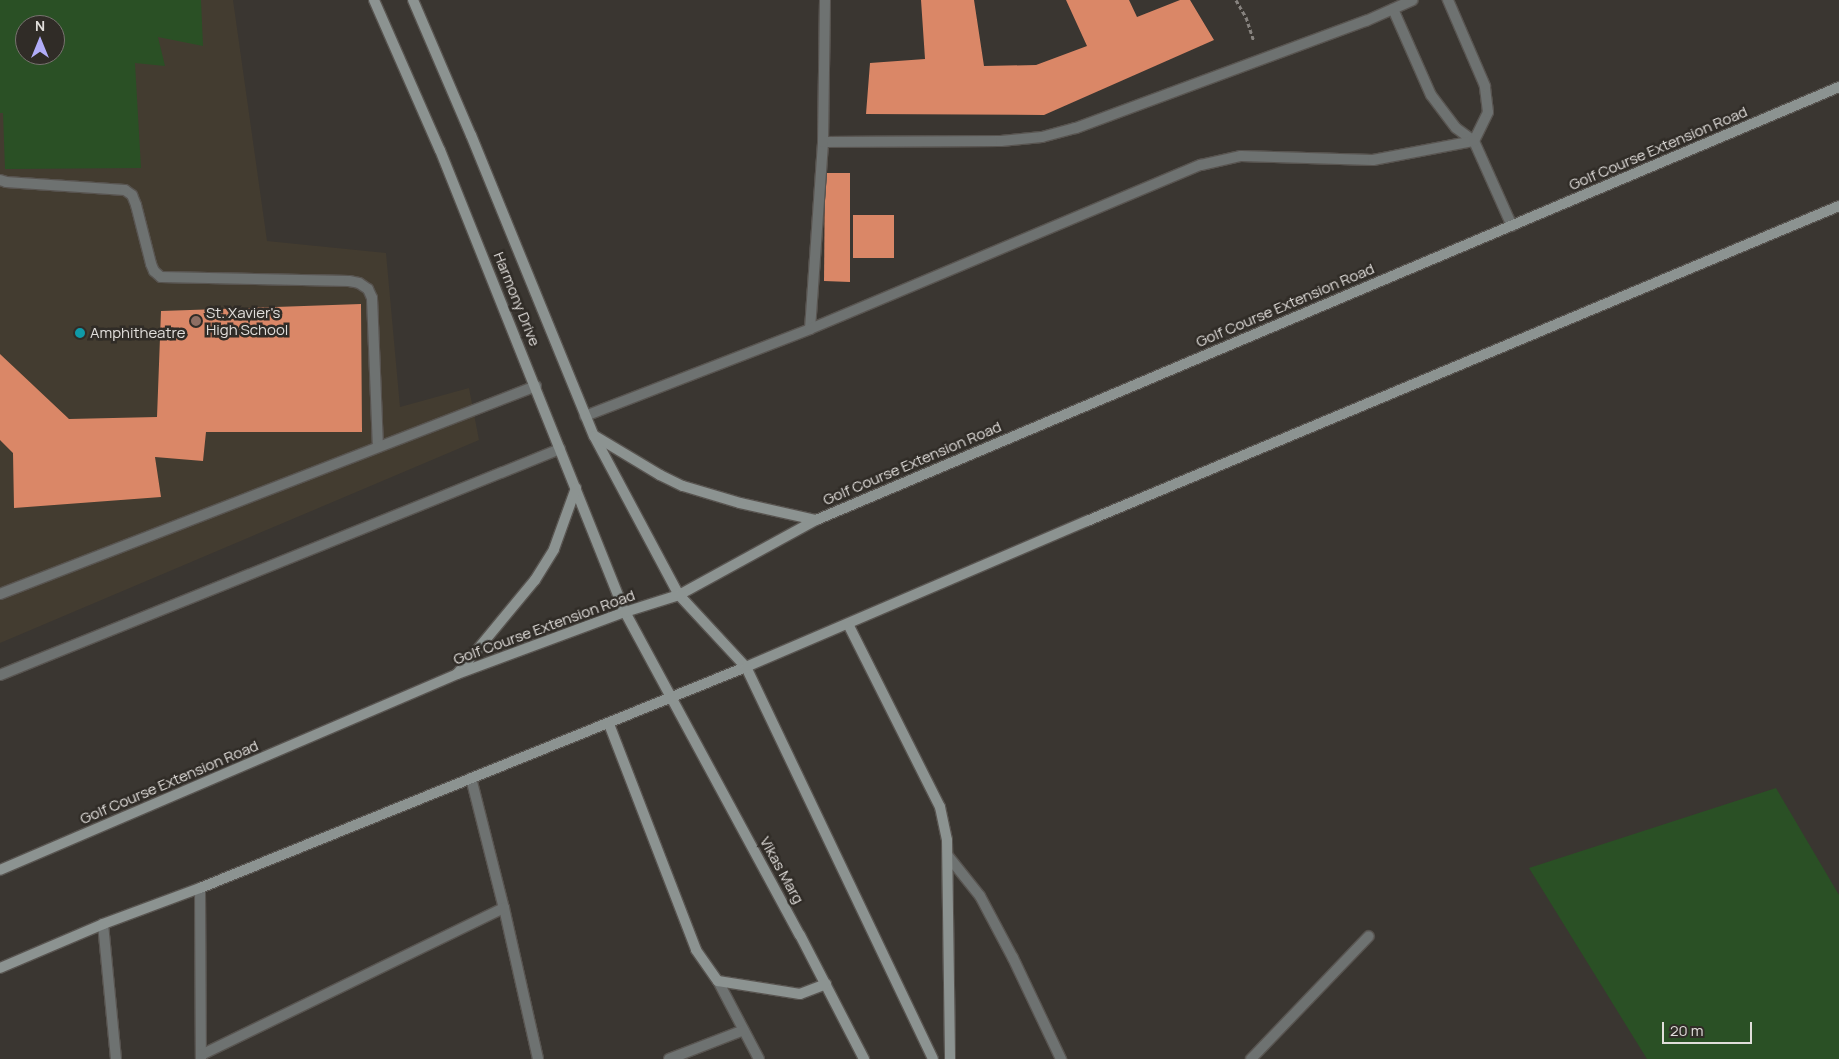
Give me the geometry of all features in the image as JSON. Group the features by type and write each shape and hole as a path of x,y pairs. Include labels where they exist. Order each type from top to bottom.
{"main road":[{"name":"Harmony Drive","path":"374,0 440,150 625,612"},
{"name":"Harmony Drive","path":"413,0 570,373 594,436 679,595 746,667 934,1059"},
{"name":"Golf Course Extension Road","path":"0,870 457,674 625,612 679,595 816,520 1839,87"},
{"path":"0,968 103,924 200,888 609,724 1839,206"},
{"path":"594,436 660,475 683,486 740,503 816,520"},
{"path":"457,674 535,580 554,549 576,488"},
{"name":"Vikas Marg","path":"625,612 826,984 864,1059"},
{"path":"848,624 940,807 948,840 950,1059"},
{"path":"609,724 696,950 718,981 800,994 826,984"}],"street":[{"path":"810,329 823,142 825,0"},
{"path":"823,142 1001,141 1042,137 1076,128 1366,21 1413,0"},
{"path":"1448,0 1486,86 1488,112 1474,141"},
{"path":"1393,9 1431,95 1456,128 1474,141 1512,226"},
{"path":"585,416 810,329 1201,165 1241,156 1374,160 1474,141"},
{"path":"0,180 6,182 125,190 132,195 136,205 151,264 154,271 162,277 349,281 359,283 368,289 372,298 378,446"},
{"path":"0,594 536,386"},
{"path":"0,675 560,449"},
{"path":"471,778 504,908 538,1059"},
{"path":"948,856 980,896 1014,958 1061,1059"},
{"path":"200,888 201,1057 504,908"},
{"path":"103,924 116,1059"},
{"path":"1252,1059 1369,936"},
{"path":"718,981 759,1059"},
{"path":"669,1059 744,1030"}],"path":[{"path":"1236,0 1246,17 1260,60"}],"shaded area":[{"name":"St. Xavier's High School","path":"0,0 233,0 267,241 386,253 400,407 469,388 479,440 0,643"}],"green space":[{"path":"0,0 201,0 203,46 158,37 165,66 135,63 141,168 5,169 3,113 0,113"},
{"path":"1776,788 1839,895 1839,1059 1647,1059 1529,868"}],"building":[{"path":"921,0 974,0 984,66 1036,65 1087,46 1066,0 1129,0 1137,17 1180,0 1190,0 1214,40 1044,115 866,114 870,63 925,59"},
{"path":"825,173 850,173 850,282 824,281"},
{"path":"853,215 894,215 894,258 853,258"},
{"path":"361,304 362,432 206,432 203,461 155,457 161,497 14,508 13,453 0,440 0,354 69,419 157,417 161,311"}],"place":[{"name":"St. Xavier's High School","path":"196,321"},
{"name":"Amphitheatre","path":"80,333"}]}
